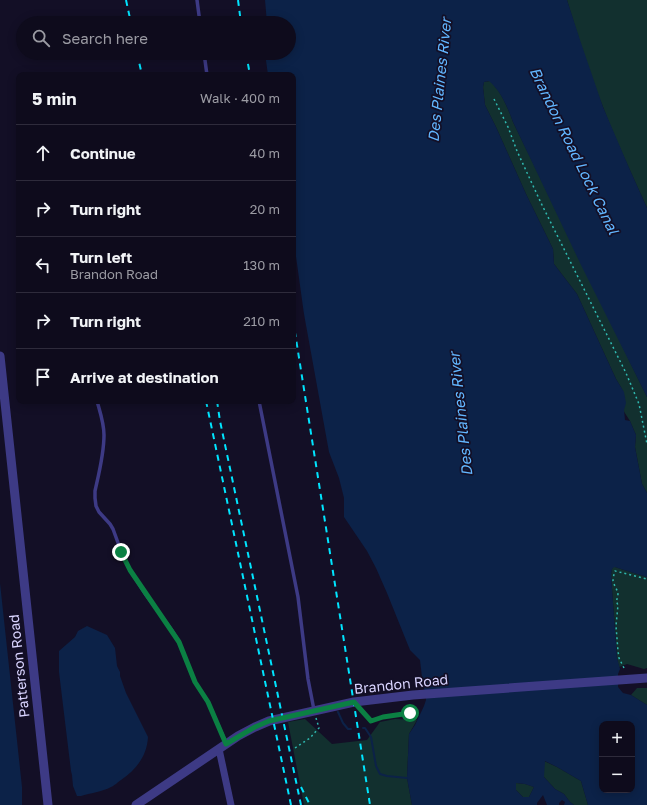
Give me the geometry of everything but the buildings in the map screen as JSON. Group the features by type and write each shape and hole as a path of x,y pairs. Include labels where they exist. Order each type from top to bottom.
{"street":[{"name":"Patterson Road","path":"0,356 48,805"},
{"name":"Brandon Road","path":"136,805 223,746 255,727 269,721 354,702 414,695 647,678"},
{"path":"223,746 231,805"}],"lane":[{"path":"197,0 199,16"},
{"path":"205,60 207,72"},
{"path":"98,404 103,423 104,444 95,491 96,506 113,529 121,552 130,570 179,642 195,682 208,702 223,746"},
{"path":"260,404 298,597 308,679 314,711"}],"path":[{"path":"494,99 508,127 517,151 541,203 626,373 639,404 647,444"},
{"path":"624,668 618,651 616,626 618,605 616,601 618,591 613,580 615,571 647,579"},
{"path":"354,702 371,721 383,717 410,713"},
{"path":"295,748 310,738 319,728 314,711"}],"green space":[{"path":"567,0 647,0 647,208 613,132 598,94"},
{"path":"490,81 504,100 513,122 647,397 647,493 642,484 635,447 636,435 623,410 625,401 622,390 577,294 554,264 553,249 485,105 483,87 484,82"},
{"path":"613,567 647,577 647,668 644,669 627,664 619,667 617,658 611,575"},
{"path":"637,688 647,688 647,705 631,695"},
{"path":"305,719 332,744 367,740 380,722 395,719 417,720 409,734 407,778 412,805 304,805 288,722"},
{"path":"544,761 581,781 588,805 574,805 564,794 555,789 544,777"},
{"path":"516,783 534,787 529,797 523,797 516,790"}],"water":[{"path":"265,0 567,0 603,107 647,208 647,397 581,265 504,100 489,81 484,82 483,87 485,105 553,249 554,264 577,294 616,379 624,392 626,403 624,410 625,420 630,421 636,435 635,447 642,484 647,493 647,577 615,567 612,569 611,575 617,658 620,669 618,674 618,687 623,693 631,695 647,705 647,805 588,805 581,781 545,761 544,777 555,789 564,794 574,805 564,805 565,802 562,800 559,805 547,805 543,795 537,805 412,805 407,778 409,734 424,706 426,693 423,686 420,660 410,650 387,593 367,551 344,517 344,498 339,478 329,452 304,314 296,257 296,72 268,72 266,60 296,60 296,16 266,16","holes":["516,783 534,787 529,797 523,797 516,790"]},
{"path":"0,583 22,787 22,805 0,805"},
{"path":"87,626 107,635 115,648 117,666 126,693 148,737 143,756 131,772 107,789 77,796 73,786 71,771 59,672 59,651 75,637 78,631"}],"waterway":[{"path":"338,712 343,723 348,729 351,729"},
{"path":"363,728 365,728 371,737 376,766 380,774 407,778"}],"railway":[{"path":"126,0 129,16"},
{"path":"238,0 240,16"},
{"path":"139,60 141,72"},
{"path":"247,60 249,72"},
{"path":"296,339 370,805"},
{"path":"207,404 291,805"},
{"path":"217,404 301,805"},
{"path":"301,787 310,805"}],"route":[{"path":"121,552 130,570 146,595 179,642 195,682 208,702 226,744 238,736 269,721 354,702 371,721 383,717 410,713"}],"water label":[{"name":"Des Plaines River","path":"440,80"},
{"name":"Brandon Road Lock Canal","path":"574,151"},
{"name":"Des Plaines River","path":"461,414"}]}
